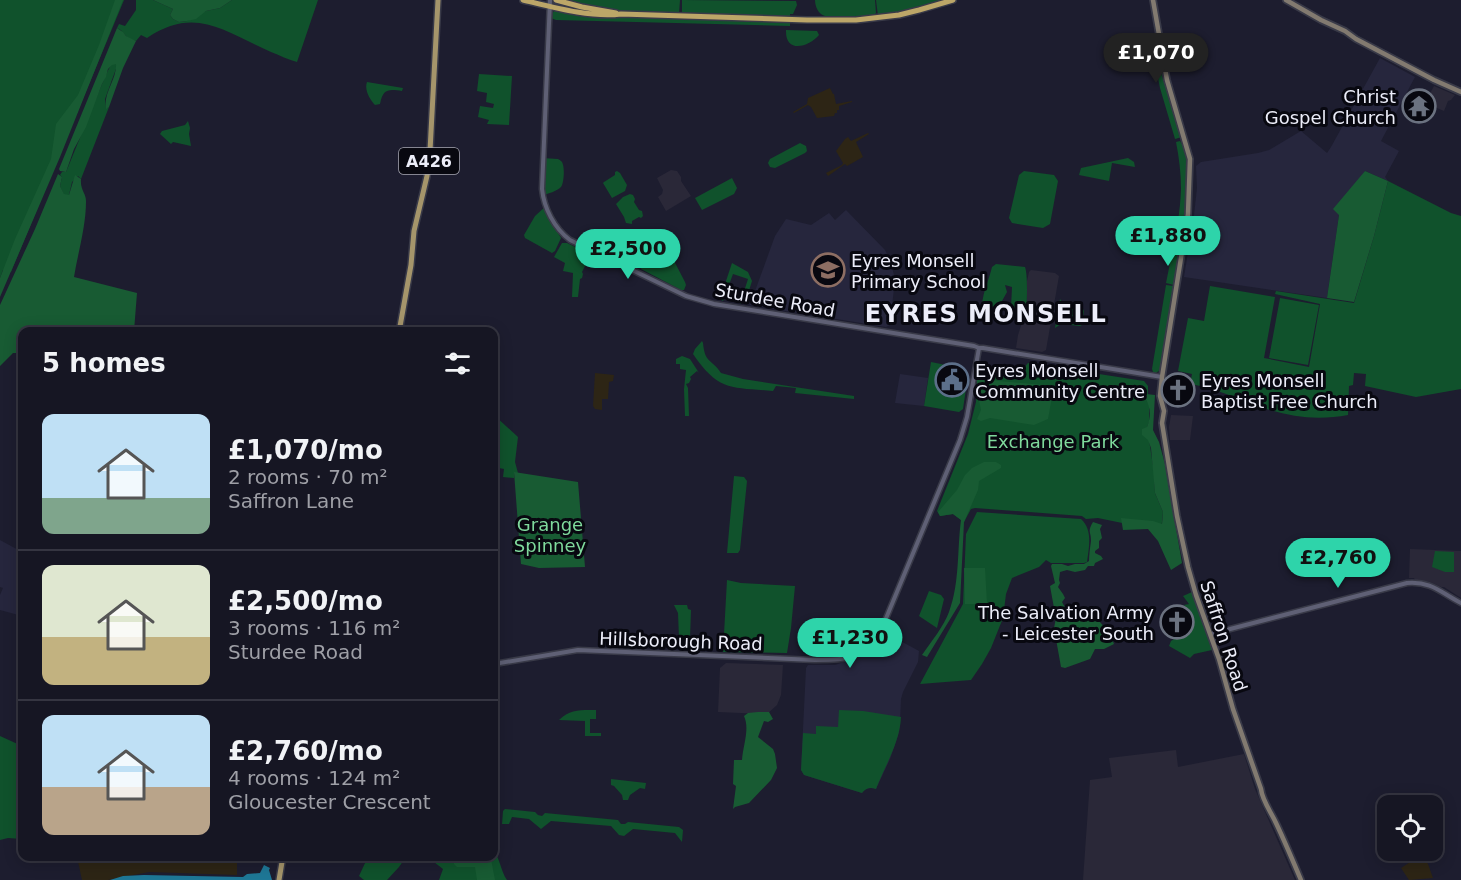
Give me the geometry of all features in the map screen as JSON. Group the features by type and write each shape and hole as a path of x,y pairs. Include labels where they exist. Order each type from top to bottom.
{"highway":[{"path":"523,0 612,15 799,20 856,20 899,15 954,0"},
{"path":"556,0 621,14"}],"main road":[{"name":"A426","path":"400,327 414,231 427,176 430,152 438,0"},
{"name":"Saffron Road","path":"1153,0 1169,92 1190,159 1188,214 1160,390 1164,411 1162,423 1177,516 1194,585 1262,797 1301,880"},
{"path":"1286,0 1356,39 1461,92"},
{"path":"279,878 282,861"}],"street":[{"name":"Sturdee Road","path":"550,3 542,189 544,203 550,215 565,236 578,244 703,302 1162,376"},
{"name":"Hillsborough Road","path":"498,663 572,651 815,660 840,660 856,656 866,649 882,628 957,450 967,417 979,348"},
{"path":"1211,634 1407,583 1433,586 1461,603"}],"shaded area":[{"path":"1380,58 1415,77 1381,141 1399,151 1385,177 1388,181 1365,171 1339,215 1327,298 1184,277 1197,188 1196,166 1201,162 1269,150 1301,131 1327,153"},
{"path":"1434,86 1455,95 1448,101 1444,111 1425,103"},
{"path":"830,88 836,104 852,102 839,106 834,116 817,118 808,105 793,112 807,104 808,98"},
{"path":"868,133 856,142 863,157 847,166 845,164 828,176 826,173 843,163 836,151 845,139 848,137 851,141"},
{"path":"671,170 677,171 691,196 666,211 658,197 663,190 657,178"},
{"name":"Eyres Monsell Primary School","path":"846,210 885,250 890,260 895,279 890,325 886,327 750,305 775,236 786,219 811,225 829,213 835,220"},
{"path":"1031,270 1055,273 1059,276 1046,350 1042,352 1016,348 1026,310 1027,281"},
{"path":"595,373 614,375 613,381 609,382 608,399 602,399 602,410 595,409 593,406"},
{"path":"900,374 928,378 924,406 895,403"},
{"path":"1171,415 1193,416 1190,440 1170,440"},
{"path":"0,540 18,550 18,615 0,610 0,595 3,588 0,587"},
{"path":"1410,549 1461,551 1461,598 1444,587 1409,578"},
{"path":"884,632 919,651 918,662 901,699 899,732 876,789 865,789 862,793 804,775 801,770 806,668 808,665 835,665 858,657 873,646"},
{"path":"726,663 783,665 781,695 777,705 767,714 718,712 720,668"},
{"path":"1176,750 1178,767 1244,754 1255,789 1295,880 1083,880 1090,780 1112,777 1109,758"},
{"path":"78,861 237,861 237,875 149,872 108,880 82,880"},
{"path":"1412,861 1426,861 1433,878 1409,880 1401,868"}],"green space":[{"path":"0,0 124,0 11,272 3,270 0,278"},
{"path":"115,0 123,0 60,157 0,297 0,278 51,159 56,124 78,95"},
{"path":"136,0 153,0 173,9 170,15 179,22 220,8 232,0 318,0 297,62 224,30 196,23 181,23 165,28 147,38 141,35 136,41 133,40 117,28 119,24 125,26 136,10"},
{"path":"153,0 232,0 220,8 206,11 196,19 179,22 170,15 173,9"},
{"path":"569,0 680,0 679,14 617,11 569,2"},
{"path":"682,0 796,1 797,5 790,17 682,14"},
{"path":"815,0 875,0 876,13 856,17 830,17 819,12"},
{"path":"876,0 945,0 917,9 878,16"},
{"path":"557,10 621,17 790,23 790,26 556,20 551,18 551,15"},
{"path":"117,28 136,41 123,68 109,107 106,109 106,97 116,64 108,69 66,172 60,171 59,169"},
{"path":"786,30 817,31 819,35 809,43 798,46 789,43"},
{"path":"1158,54 1160,70 1182,137 1175,139 1160,88 1154,58"},
{"path":"112,64 117,66 105,99 106,108 109,107 81,179 78,176 72,182 69,195 64,195 60,186 62,177 60,175 66,172"},
{"path":"479,74 512,76 509,125 487,124 489,120 478,117 480,106 493,108 494,104 486,102 487,93 477,91"},
{"path":"367,82 403,88 402,91 387,91 380,104 375,105 369,98"},
{"path":"188,121 191,146 173,142 171,144 160,134 162,131 185,125"},
{"path":"1180,141 1188,170 1188,189 1174,285 1166,283 1180,201 1180,171 1176,142"},
{"path":"800,143 806,146 805,153 775,168 770,167 768,163 770,159"},
{"path":"542,158 559,159 564,171 561,187 542,195"},
{"path":"1128,158 1134,162 1135,167 1112,163 1109,181 1079,175 1081,168"},
{"path":"617,171 627,185 625,191 612,198 603,183"},
{"path":"1024,171 1054,175 1058,181 1050,224 1043,228 1012,223 1009,218 1019,175"},
{"path":"1365,171 1388,181 1374,236 1354,302 1327,298 1339,215 1333,209"},
{"path":"58,174 62,177 60,186 64,194 69,195 75,175 81,179 86,198 86,211 74,277 137,293 134,327 18,327 18,353 13,353 0,366 0,305"},
{"path":"732,178 737,188 734,194 702,210 695,198"},
{"path":"1388,181 1461,216 1461,389 1416,397 1365,386 1366,374 1354,373 1353,385 1349,386 1348,415 1318,418 1280,413 1190,384 1192,374 1178,371 1188,318 1204,321 1210,286 1275,297 1264,358 1309,367 1320,304 1275,294 1276,291 1354,303"},
{"path":"630,194 633,195 634,202 642,211 643,216 632,221 632,224 626,223 616,204"},
{"path":"546,206 561,238 552,253 525,238 524,235 535,216"},
{"path":"562,243 567,243 591,256 582,272 578,297 572,297 573,273 563,271 565,263 554,257"},
{"path":"665,252 672,257 685,282 684,290 641,269 643,263"},
{"path":"732,263 748,272 752,281 746,300 740,304 748,279 733,274 723,301 720,299"},
{"path":"996,264 1025,267 1026,312 1011,308 1012,287 1005,285 1007,292 1002,301 996,303 995,307 982,305 992,267"},
{"path":"1166,285 1174,286 1160,370 1156,373 1152,369"},
{"path":"1280,298 1319,305 1308,365 1269,358"},
{"path":"1060,299 1065,306 1083,309 1082,325 1061,324 1055,328"},
{"path":"702,341 707,358 721,373 743,379 854,396 854,399 795,393 796,388 776,386 773,391 736,388 727,385 711,375 693,354"},
{"path":"682,356 690,359 699,373 697,371 686,384 689,416 685,416 686,370 680,369 680,364 676,364 676,359"},
{"path":"931,362 951,366 947,381 944,383 948,385 948,388 955,389 956,380 967,382 963,409 959,412 924,406"},
{"name":"Exchange Park","path":"1028,363 1144,381 1148,386 1148,394 1145,398 1149,404 1147,427 1155,493 1163,512 1161,531 1098,518 1086,519 1082,516 975,508 971,509 964,522 953,514 940,516 937,511 968,434 976,402 979,374 984,369 1016,375"},
{"path":"977,379 1054,386 1048,419 1034,425 990,418 981,421 977,419 981,410"},
{"path":"1146,394 1155,395 1153,430 1165,464 1182,563 1171,570 1158,541 1148,529 1123,530 1121,518 1162,524 1163,512 1155,493 1151,448 1148,440 1142,435 1142,429 1147,427 1150,416"},
{"path":"498,419 518,437 515,462 518,473 514,473 514,478 503,477 504,469 498,468"},
{"path":"984,462 996,462 1001,465 1001,468 979,481 978,490 964,522 960,603 927,657 922,655 941,628 953,601 958,566 961,520 953,514 940,516 938,512 957,490 965,475 972,468"},
{"name":"Grange Spinney","path":"514,472 578,482 585,567 539,568 521,564"},
{"path":"734,476 744,477 747,481 740,550 738,553 727,553"},
{"path":"977,512 1081,519 1089,533 1087,562 1051,563 1046,560 1039,567 1012,578 1006,594 1003,618 991,648 971,680 920,684 963,604 966,534"},
{"path":"1093,522 1102,525 1100,529 1102,538 1095,553 1103,559 1094,566 1088,566 1085,570 1060,572 1058,587 1065,598 1062,602 1068,613 1078,611 1090,614 1105,627 1114,644 1104,649 1095,649 1090,659 1065,668 1061,667 1054,628 1057,613 1050,586 1055,583 1051,566 1052,564 1068,566 1084,564 1089,561 1090,530"},
{"path":"1435,551 1454,552 1454,572 1445,572 1432,567"},
{"path":"964,568 985,568 987,604 965,604"},
{"path":"727,580 795,586 787,653 723,652"},
{"path":"929,591 941,595 944,599 937,628 919,616"},
{"path":"1192,592 1212,650 1194,654 1190,658 1169,646 1171,641 1189,629 1188,621 1192,617 1184,605 1189,604 1183,596"},
{"path":"674,605 687,605 691,610 690,638 679,638 678,613"},
{"path":"596,710 596,719 590,719 590,733 601,733 601,736 585,736 585,721 559,720 572,712"},
{"path":"839,710 901,717 895,745 876,789 868,788 862,793 804,775 801,770 803,733 816,734 816,726 838,727"},
{"path":"769,712 773,719 768,722 764,721 758,737 773,749 777,768 771,780 749,803 733,809 736,786 733,784 734,760 742,760 746,732 744,716"},
{"path":"0,736 18,744 18,839 0,840"},
{"path":"611,779 646,783 645,789 640,788 630,795 628,800 623,800 622,795 611,785"},
{"path":"505,809 535,812 542,816 545,813 618,820 621,824 628,822 679,827 683,830 682,842 675,833 633,829 624,836 619,835 611,826 551,821 541,829 529,819 512,817 509,824 502,824"},
{"path":"498,858 507,880 439,880 443,869 433,861 498,861"},
{"path":"366,861 403,861 387,880 364,880 359,876"},
{"path":"454,861 491,861 495,880 477,880 475,867 457,867"}],"water":[{"path":"264,865 270,868 272,880 110,880 123,876 144,875 243,877 247,874 260,873"}],"place":[{"name":"Christ Gospel Church","path":"1419,106"},
{"name":"Eyres Monsell Primary School","path":"828,270"},
{"name":"Eyres Monsell Community Centre","path":"952,380"},
{"name":"Eyres Monsell Baptist Free Church","path":"1178,390"},
{"name":"The Salvation Army - Leicester South","path":"1177,622"}],"district":[{"name":"EYRES MONSELL","path":"986,314"}]}
